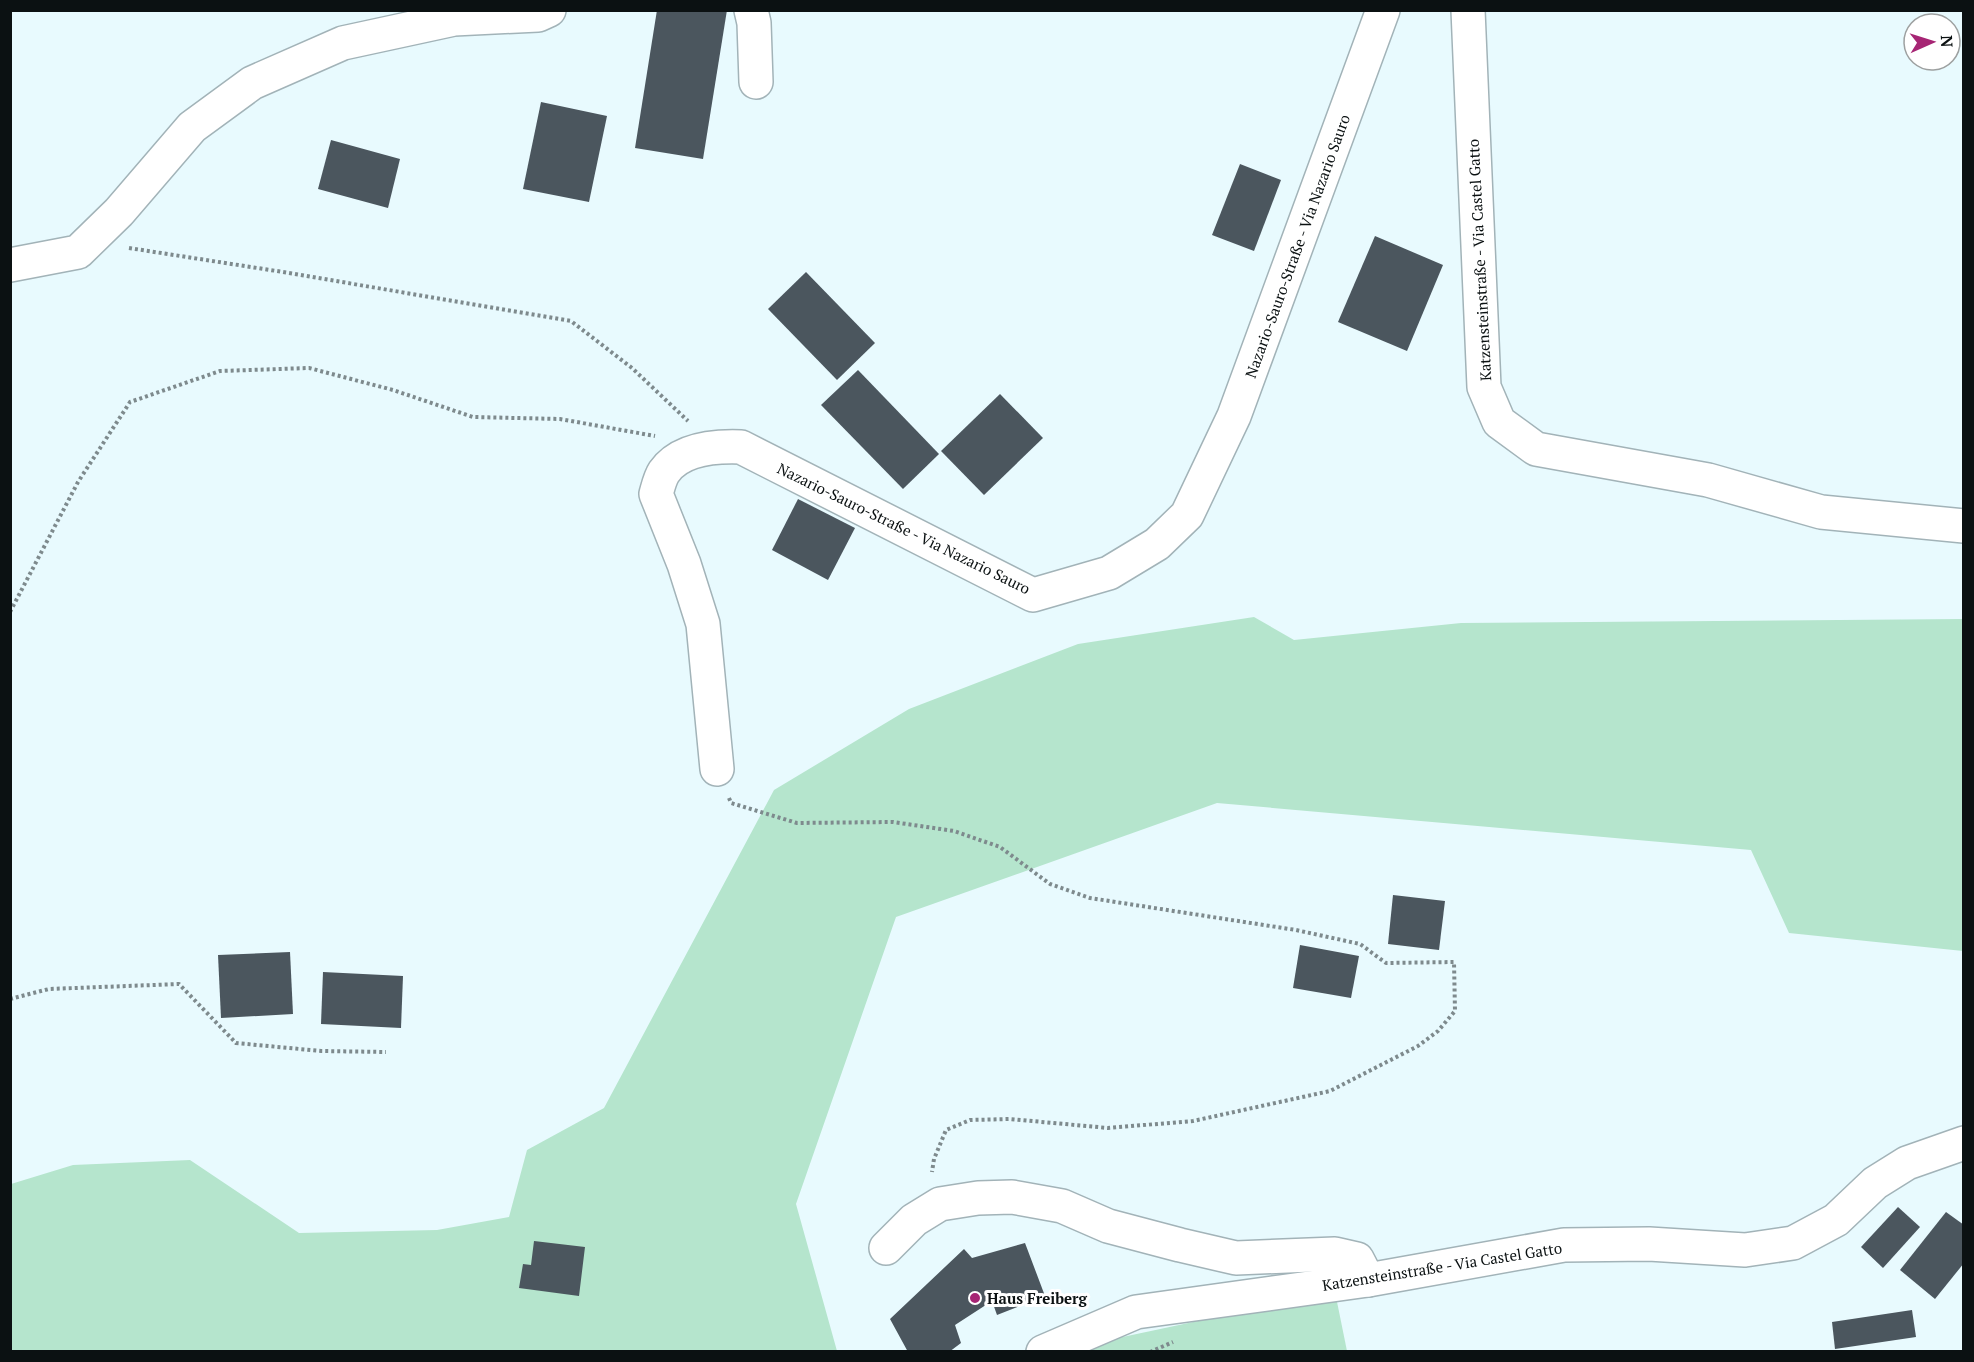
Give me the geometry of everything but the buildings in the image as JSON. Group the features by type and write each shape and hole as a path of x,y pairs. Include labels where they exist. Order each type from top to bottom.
{"street":[{"path":"10,265 78,252 119,212 192,127 252,83 342,43 454,19 538,15 549,10"},
{"path":"752,10 756,82"},
{"name":"Nazario-Sauro-Straße - Via Nazario Sauro","path":"717,769 703,624 684,564 656,494 663,473 677,459 714,446 741,447 1033,594 1109,573 1157,544 1187,515 1234,416 1383,10"},
{"name":"Katzensteinstraße - Via Castel Gatto","path":"1468,10 1484,387 1499,422 1536,449 1708,480 1821,512 1964,526"},
{"name":"Katzensteinstraße - Via Castel Gatto","path":"1043,1352 1136,1312 1368,1280 1564,1245 1649,1244 1745,1250 1793,1243 1836,1220 1875,1183 1907,1163 1964,1143"},
{"path":"886,1248 914,1220 940,1204 978,1198 1012,1197 1062,1206 1108,1226 1236,1258 1335,1254 1358,1258 1368,1280"}],"path":[{"path":"89,242 571,321 632,368 714,446"},
{"path":"10,612 78,482 130,402 220,371 309,368 393,390 473,417 560,419 659,436"},
{"path":"717,769 730,803 797,823 893,822 954,831 1000,847 1050,884 1090,898 1296,930 1360,944 1386,963 1454,962 1455,1011 1438,1031 1418,1046 1330,1091 1193,1121 1108,1128 1010,1119 970,1120 946,1130 934,1159 931,1180 940,1204"},
{"path":"10,999 49,989 179,984 236,1043 321,1051 386,1052"}],"green space":[{"path":"1254,617 1294,640 1461,623 1963,619 1963,951 1789,933 1751,850 1217,803 896,917 796,1204 837,1351 11,1352 11,1184 73,1165 190,1160 299,1233 437,1230 509,1217 527,1150 604,1108 774,790 909,709 1078,644"},
{"path":"1335,1292 1347,1351 1083,1352 1099,1342"}],"place":[{"name":"Haus Freiberg","path":"975,1298"}]}
